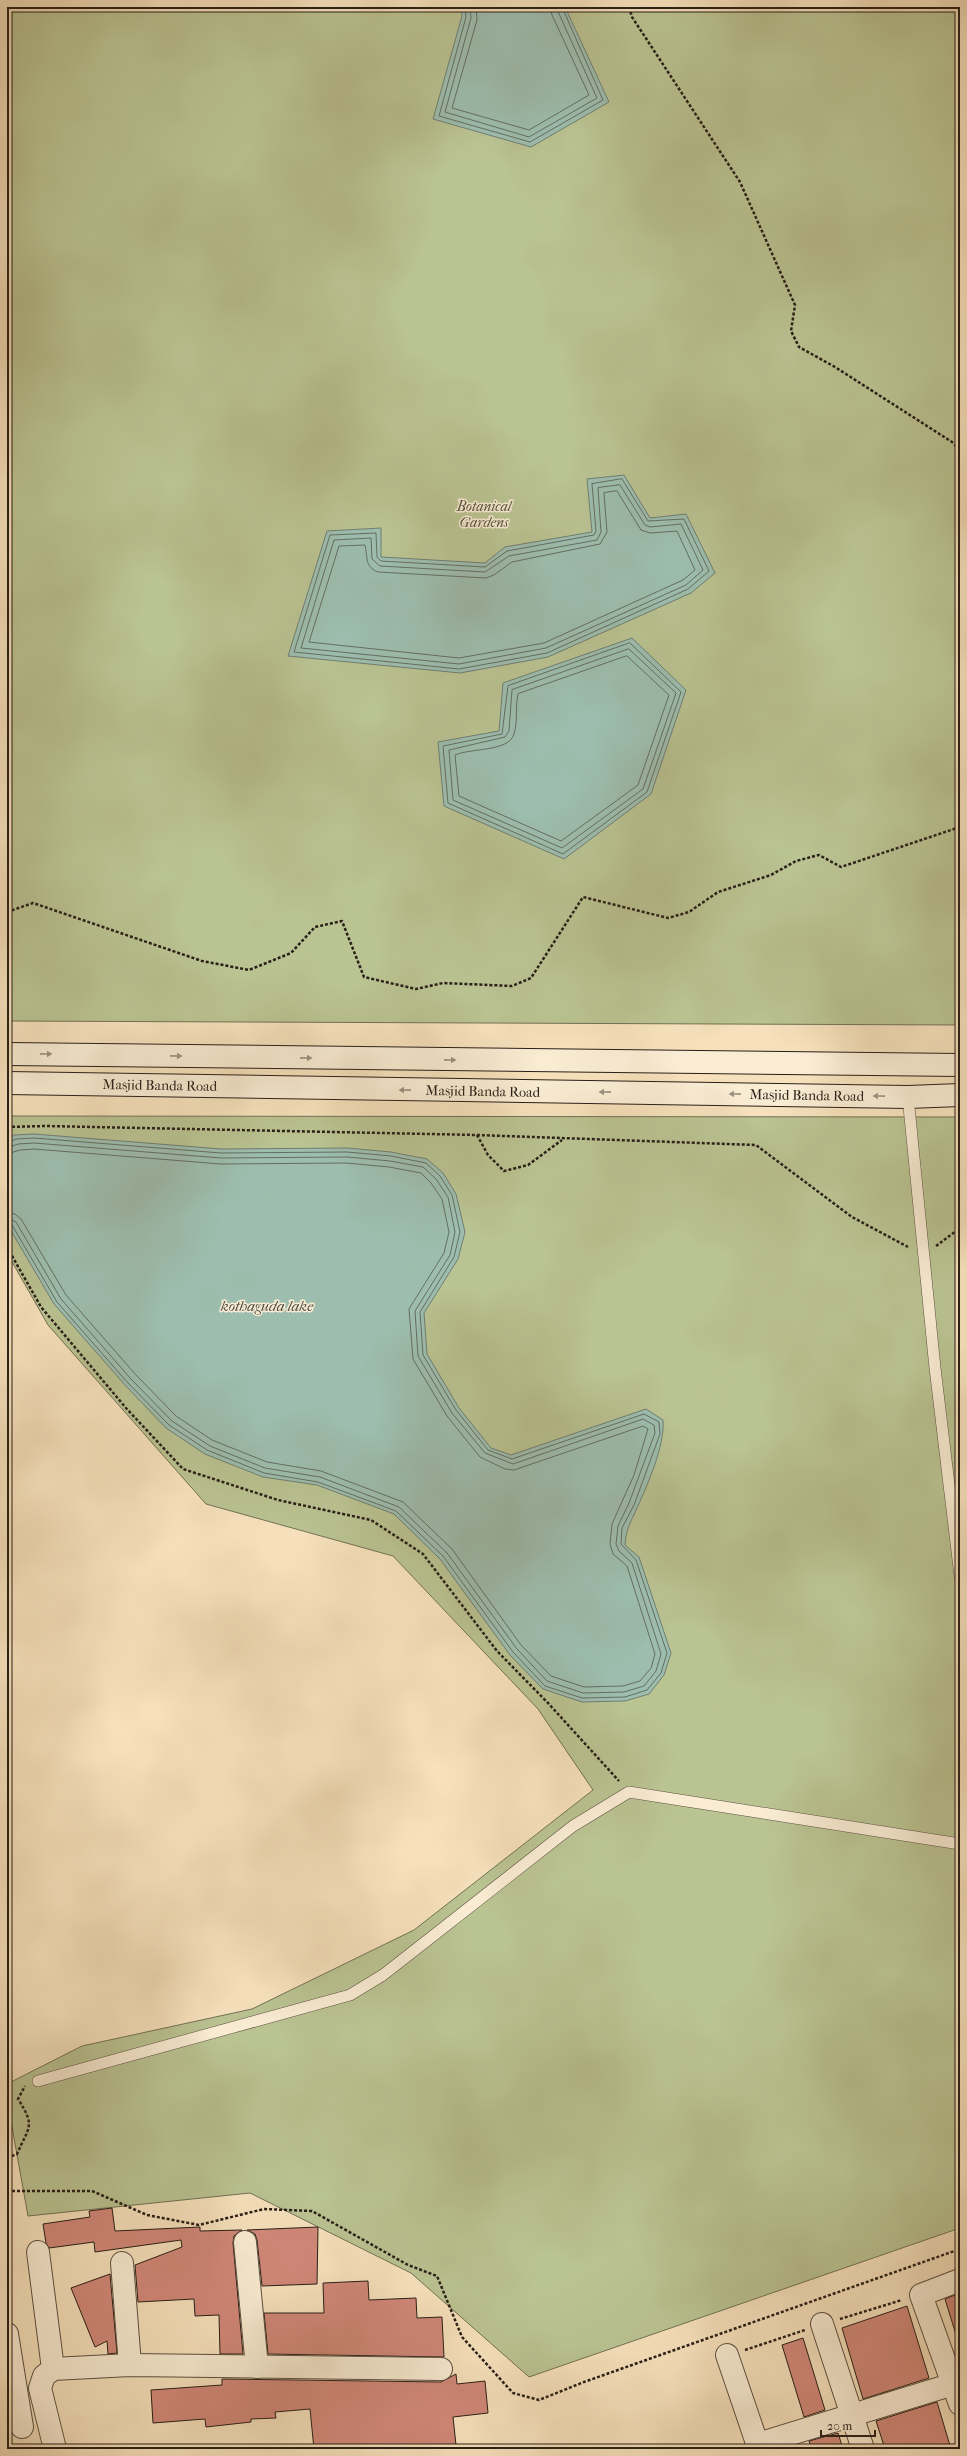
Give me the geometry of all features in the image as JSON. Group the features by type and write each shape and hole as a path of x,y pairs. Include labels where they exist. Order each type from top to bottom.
{"main road":[{"name":"Masjid Banda Road","path":"7,1054 960,1065"},
{"name":"Masjid Banda Road","path":"7,1083 908,1097 960,1095"},
{"path":"245,2242 257,2367"},
{"path":"38,2252 53,2369"},
{"path":"122,2263 130,2365"},
{"path":"727,2355 758,2446 852,2415 958,2390 921,2295 960,2280"},
{"path":"822,2324 863,2449"},
{"path":"7,2334 14,2428 49,2424"},
{"path":"55,2449 40,2388 44,2376 53,2369 130,2365 441,2369"}],"lane":[{"path":"908,1097 960,1576"},
{"path":"38,2081 350,1995 383,1975 573,1826 629,1792 960,1844"}],"path":[{"path":"629,7 632,16 740,182 795,305 791,331 799,347 842,371 952,442 960,450"},
{"path":"7,912 33,903 202,961 249,970 291,952 315,927 342,922 364,977 416,989 442,983 512,986 531,978 584,897 668,918 689,912 718,892 771,875 796,861 819,855 841,867 960,827"},
{"path":"7,1127 54,1126 478,1135 563,1140 756,1146 852,1217 924,1255 960,1228"},
{"path":"478,1135 488,1155 504,1171 528,1165 563,1140"},
{"path":"7,1247 41,1307 126,1408 183,1469 278,1500 371,1520 423,1554 497,1651 548,1703 629,1792"},
{"path":"7,2158 17,2154 30,2128 28,2116 18,2099 22,2087 38,2081"},
{"path":"7,2191 92,2191 147,2215 199,2225 264,2209 312,2211 408,2265 437,2276 462,2337 513,2394 539,2400 584,2382 960,2249"},
{"path":"727,2355 822,2324 921,2295"}],"green space":[{"name":"Botanical Gardens","path":"7,7 960,7 960,1025 7,1021"},
{"path":"7,1116 960,1117 960,2228 529,2377 411,2273 250,2193 28,2216 7,2099 7,2084 82,2046 252,2009 414,1930 593,1790 538,1709 393,1556 206,1504 48,1325 7,1253"}],"water":[{"path":"461,7 565,7 609,102 531,147 433,119 462,16"},
{"path":"624,475 650,518 686,514 715,573 691,593 548,657 460,673 288,656 327,531 381,528 381,557 485,563 505,547 592,532 587,479"},
{"path":"632,638 686,690 651,794 564,859 444,806 438,742 499,731 503,683"},
{"name":"kothaguda lake","path":"34,1134 221,1149 347,1148 391,1152 427,1159 443,1173 456,1194 465,1232 458,1259 424,1313 427,1354 459,1408 491,1448 511,1455 646,1409 663,1420 663,1430 659,1453 646,1488 629,1525 625,1545 639,1557 671,1653 664,1675 649,1694 625,1701 582,1702 543,1689 510,1655 440,1559 394,1514 317,1485 263,1477 205,1454 166,1428 125,1385 54,1304 7,1224 7,1140 14,1135"}],"building":[{"path":"112,2208 115,2231 200,2227 200,2231 242,2230 234,2236 233,2243 243,2354 220,2354 219,2315 195,2316 194,2299 138,2302 135,2265 182,2247 181,2240 95,2252 94,2242 49,2248 46,2243 43,2224 90,2217 89,2211"},
{"path":"318,2227 317,2284 262,2286 257,2240 255,2234 247,2230"},
{"path":"110,2274 117,2353 108,2354 107,2341 95,2347 71,2288"},
{"path":"368,2281 369,2300 416,2298 417,2318 442,2317 444,2357 268,2354 264,2313 324,2313 323,2283"},
{"path":"960,2293 960,2338 957,2338 945,2299"},
{"path":"907,2306 929,2378 863,2399 842,2328"},
{"path":"803,2338 825,2410 804,2417 782,2345"},
{"path":"456,2374 457,2384 485,2381 488,2413 453,2417 456,2445 418,2449 348,2449 347,2446 314,2449 310,2409 275,2412 276,2418 251,2419 251,2422 206,2427 205,2419 153,2423 151,2390 222,2385 222,2379 441,2382"},
{"path":"937,2402 951,2449 885,2449 876,2421"},
{"path":"838,2433 843,2449 812,2449 809,2441"}]}
